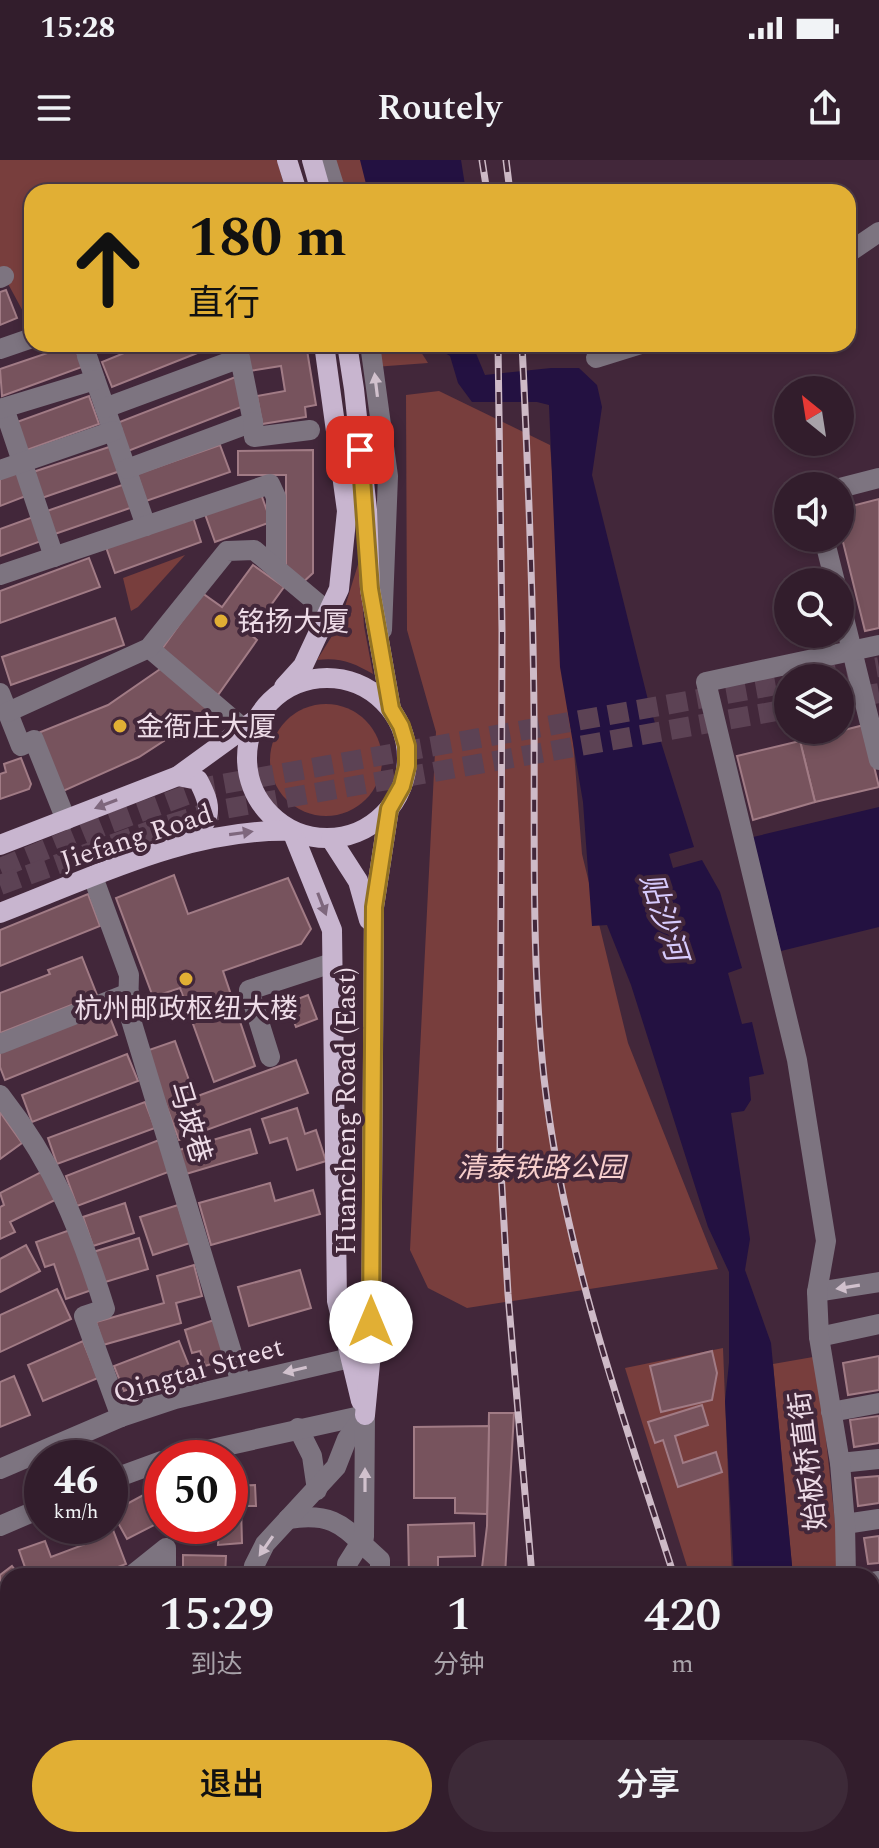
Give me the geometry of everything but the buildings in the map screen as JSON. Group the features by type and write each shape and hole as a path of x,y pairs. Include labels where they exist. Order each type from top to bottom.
{"main road":[{"path":"287,160 294,184"},
{"path":"312,160 319,184"},
{"path":"326,352 391,709"},
{"path":"272,699 294,684 320,678 347,680 371,691 391,709 401,726 407,746 407,766 402,786 389,809 373,824 353,834 331,839 292,831 271,817 255,796 247,771 250,724 272,699 303,666 339,589 357,511 354,389 348,352"},
{"name":"Jiefang Road","path":"0,845 178,776 250,724"},
{"path":"178,776 198,780 209,802 206,825 190,842"},
{"path":"374,952 374,907 389,809"},
{"name":"Jiefang Road","path":"0,913 190,842 264,830 292,831"},
{"name":"Huancheng Road (East)","path":"292,831 332,930 337,1301 365,1415"},
{"path":"331,839 358,881 367,909 374,952"},
{"name":"Huancheng Road (East)","path":"365,1415 371,1353 374,952"}],"street":[{"path":"326,160 334,184"},
{"path":"856,248 879,232"},
{"path":"0,349 24,341"},
{"path":"371,352 388,476 381,658"},
{"path":"596,358 615,352"},
{"path":"87,356 146,526"},
{"path":"105,408 240,358 254,437 310,430"},
{"path":"54,557 2,409 95,380"},
{"path":"127,469 253,422"},
{"path":"0,470 113,431"},
{"path":"854,484 879,478"},
{"path":"0,575 270,484 276,497 276,568"},
{"path":"66,820 34,740 21,746 4,702 149,648 227,551 254,550 328,612"},
{"path":"852,651 879,645"},
{"path":"149,648 250,724"},
{"path":"851,648 879,760"},
{"name":"始板桥直街","path":"846,1568 840,1463 819,1337 817,1292 826,1241 797,1060 706,682 852,651"},
{"name":"马坡巷","path":"93,877 129,975 128,1010 241,1383"},
{"path":"270,1057 249,990 332,963"},
{"path":"0,1044 129,993"},
{"path":"0,1095 52,1171 83,1240 105,1309 84,1316 121,1417"},
{"path":"817,1292 879,1282"},
{"path":"819,1337 879,1324"},
{"name":"Qingtai Street","path":"0,1469 121,1417 175,1399 371,1353"},
{"path":"831,1412 879,1403"},
{"path":"247,1440 365,1415"},
{"path":"254,1568 265,1544 336,1467 347,1439 365,1415"},
{"name":"Huancheng Road (East)","path":"347,1568 364,1537 365,1415"},
{"path":"298,1428 312,1456 317,1490"},
{"path":"840,1463 879,1459"},
{"path":"0,1526 24,1516"},
{"path":"288,1519 306,1516 339,1522 380,1560 380,1568"},
{"path":"845,1524 879,1519"},
{"name":"Huancheng Road (East)","path":"361,1543 362,1568"},
{"path":"141,1568 166,1548 166,1568"}],"green space":[{"path":"0,160 277,160 284,184 24,184 24,313 0,269"},
{"path":"334,160 362,160 368,184 338,184"},
{"path":"371,352 421,352 428,363 374,367"},
{"name":"清泰铁路公园","path":"439,391 550,445 582,854 628,1043 718,1269 467,1308 428,1288 410,1250 436,732 407,630 406,395"},
{"path":"185,555 138,607 131,611 123,578"},
{"path":"360,558 364,626 373,674 346,662 317,660 340,623"},
{"path":"326,704 348,708 366,720 378,738 382,760 378,782 366,800 348,812 326,816 304,812 286,800 274,782 270,760 274,738 286,720 304,708"},
{"path":"723,1348 732,1568 688,1568 625,1368"},
{"path":"813,1357 825,1431 840,1568 792,1568 773,1364"}],"water":[{"path":"360,160 461,160 465,184 366,184"},
{"name":"贴沙河","path":"443,352 475,352 485,375 579,368 597,385 602,407 592,475 649,704 694,847 669,854 673,868 702,860 720,892 742,968 728,973 742,1024 752,1022 764,1074 749,1077 751,1100 744,1111 731,1113 750,1239 745,1270 771,1343 792,1568 734,1568 725,1401 729,1363 729,1272 708,1227 631,985 607,925 592,926 583,802 560,667 549,405 537,402 472,402 458,383 450,356"},
{"path":"879,807 879,927 781,951 753,837"}],"tunnel":[{"path":"854,671 879,667"},
{"path":"0,868 211,786 774,685"},
{"path":"854,697 879,693"},
{"path":"0,885 213,811 774,711"}],"railway":[{"path":"482,160 486,184"},
{"path":"506,160 509,184"},
{"path":"498,352 502,630 500,1154 508,1294 531,1568"},
{"path":"522,352 533,622 535,942 544,1078 553,1142 580,1268 615,1392 671,1568"}],"place":[{"name":"铭扬大厦","path":"221,621"},
{"name":"金衙庄大厦","path":"120,726"},
{"name":"杭州邮政枢纽大楼","path":"186,979"}],"route":[{"path":"360,450 367,510 370,589 391,709 401,726 407,746 407,766 402,786 389,809 374,907 371,1322"}]}
